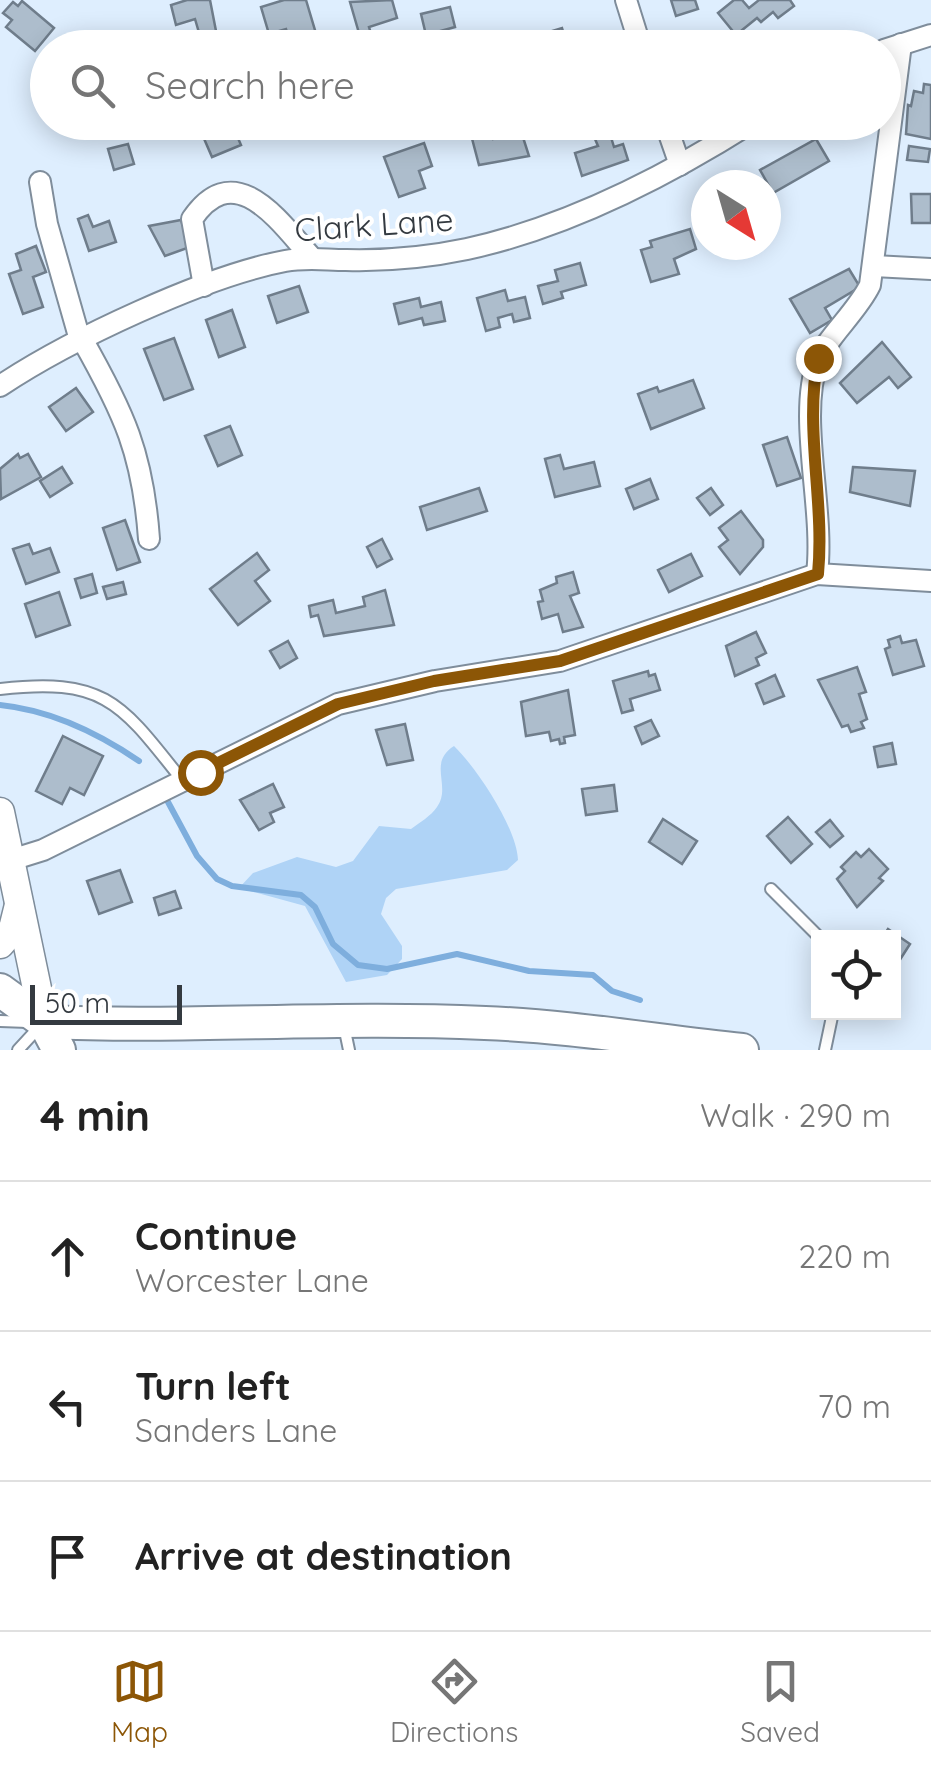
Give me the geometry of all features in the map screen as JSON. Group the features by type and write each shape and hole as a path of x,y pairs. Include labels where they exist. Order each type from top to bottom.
{"main road":[{"path":"0,812 51,1036"},
{"path":"0,944 13,928 19,904"},
{"path":"0,990 51,1036 186,1026 346,1034 527,1025 742,1050"}],"street":[{"path":"626,0 635,30"},
{"path":"901,44 931,35"},
{"path":"671,140 680,165"},
{"name":"Clark Lane","path":"0,386 81,340 204,286 284,261 414,257 466,249 564,218 680,165 722,140"},
{"path":"818,574 818,490 810,401 818,358 858,310 874,266 884,140"},
{"path":"40,182 47,224 81,340 120,406 139,457 149,539"},
{"path":"204,286 192,219 206,199 226,192 252,197 274,214 312,258"},
{"path":"874,266 931,269"},
{"path":"10,860 43,850 338,704 434,681 560,661 818,574 931,581"}],"lane":[{"path":"0,689 78,687 132,715 182,780"},
{"path":"771,888 812,930"},
{"path":"825,1050 831,1020"},
{"path":"0,1021 51,1036"},
{"path":"18,1050 51,1036"}],"shaded area":[{"path":"454,746 494,799 511,832 518,860 507,870 396,889 386,898 381,914 402,946 402,959 387,975 346,982 305,906 239,888 253,873 297,857 336,867 353,861 379,826 411,829 437,807 442,791 442,760"}],"building":[{"path":"210,0 216,30 198,30 195,19 176,25 171,5"},
{"path":"284,0 306,0 315,30 268,30 261,7"},
{"path":"392,0 397,18 369,27 370,30 358,30 350,2"},
{"path":"671,0 695,0 698,9 676,16"},
{"path":"734,0 742,0 749,8 759,0 790,0 794,6 778,18 773,12 761,22 757,18 742,30 732,30 718,13"},
{"path":"22,1 54,28 30,30 30,47 6,27 12,20 3,13 13,2 18,6"},
{"path":"450,7 455,27 425,30 421,14"},
{"path":"924,84 931,85 931,139 906,134 908,105 911,106 914,91 923,93"},
{"path":"205,140 239,140 241,145 212,157"},
{"path":"472,140 524,140 529,156 479,165"},
{"path":"595,140 612,140 614,147 623,144 628,160 582,176 575,153 598,146"},
{"path":"814,140 829,161 781,188 781,170 760,170"},
{"path":"424,143 432,166 419,171 425,188 399,197 384,157"},
{"path":"128,144 134,164 114,170 108,149"},
{"path":"909,146 930,149 928,162 907,160"},
{"path":"911,194 931,194 931,223 912,223"},
{"path":"88,215 93,227 109,221 116,242 89,251 78,219"},
{"path":"181,220 190,247 165,256 149,226"},
{"path":"690,229 691,251 674,259 679,274 651,282 641,250 652,247 650,241"},
{"path":"36,246 46,272 33,277 43,307 23,314 9,274 21,270 16,254"},
{"path":"580,263 586,285 561,292 563,298 543,304 538,286 558,281 555,270"},
{"path":"849,269 860,287 825,308 832,320 810,333 790,299"},
{"path":"299,286 308,312 277,323 268,296"},
{"path":"505,290 508,301 525,297 530,318 514,322 512,314 498,318 500,327 486,331 477,298"},
{"path":"419,298 421,307 441,302 445,321 424,325 422,318 399,324 394,304"},
{"path":"232,310 245,347 219,357 206,320"},
{"path":"174,338 193,389 164,400 144,349"},
{"path":"882,342 911,377 898,388 889,377 857,403 840,383"},
{"path":"693,380 704,408 651,429 638,394 657,387 659,392"},
{"path":"76,388 93,412 66,431 49,407"},
{"path":"230,426 242,455 218,466 205,436"},
{"path":"787,437 801,478 777,486 763,445"},
{"path":"18,454 20,458 28,454 41,477 1,499 0,469"},
{"path":"560,455 564,469 594,462 600,486 555,497 545,459"},
{"path":"62,467 72,483 50,497 40,481"},
{"path":"853,467 915,471 910,506 850,492"},
{"path":"650,479 658,499 634,509 626,489"},
{"path":"479,488 487,511 427,530 420,507"},
{"path":"711,488 723,505 710,515 697,498"},
{"path":"741,511 763,540 763,547 740,574 719,547 728,540 719,528"},
{"path":"125,520 140,562 117,570 103,528"},
{"path":"382,539 392,559 377,567 367,547"},
{"path":"29,544 33,554 50,548 59,572 26,584 13,549"},
{"path":"257,553 269,570 255,581 270,601 238,625 210,589"},
{"path":"691,554 702,576 669,592 658,570"},
{"path":"573,572 579,593 570,596 583,627 563,632 558,614 542,619 540,590 557,583 556,577"},
{"path":"92,574 97,593 81,598 75,579"},
{"path":"123,582 126,594 107,599 103,587"},
{"path":"385,590 394,625 324,636 318,615 311,617 309,606 333,600 336,613 365,606 363,597"},
{"path":"59,592 70,625 36,637 25,604"},
{"path":"756,632 766,653 756,658 759,665 735,676 726,646"},
{"path":"900,636 902,643 916,640 924,666 893,675 885,649 890,647 888,640"},
{"path":"288,641 297,658 280,668 270,651"},
{"path":"857,667 866,692 859,694 867,719 861,722 864,728 851,732 848,725 842,727 818,680"},
{"path":"648,671 649,676 655,674 660,690 630,699 633,710 622,713 613,681"},
{"path":"775,675 784,696 764,704 756,684"},
{"path":"568,690 575,735 564,737 565,743 560,744 559,739 551,741 549,732 526,736 521,702"},
{"path":"651,720 659,736 642,744 635,727"},
{"path":"405,724 413,760 387,765 376,730"},
{"path":"63,736 103,756 84,795 70,788 62,804 36,791"},
{"path":"892,743 896,764 878,767 874,747"},
{"path":"273,784 284,807 270,813 274,822 259,830 240,800"},
{"path":"614,785 617,811 586,815 582,789"},
{"path":"788,817 812,844 791,863 767,836"},
{"path":"663,819 697,841 682,864 649,842"},
{"path":"830,820 843,836 830,847 816,832"},
{"path":"869,849 888,869 879,878 883,881 857,907 837,879 845,871 841,867 856,852 861,857"},
{"path":"120,870 132,902 99,914 87,881"},
{"path":"175,891 181,908 159,915 154,898"},
{"path":"901,938 910,944 901,958"}],"waterway":[{"path":"0,705 72,724 139,761"},
{"path":"168,802 197,856 217,879 232,886 301,895 315,907 333,944 358,965 387,969 457,954 529,971 593,975 612,991 640,1000"}],"route":[{"path":"200,772 338,704 434,681 560,661 818,574 821,544 810,401 818,358"}]}
